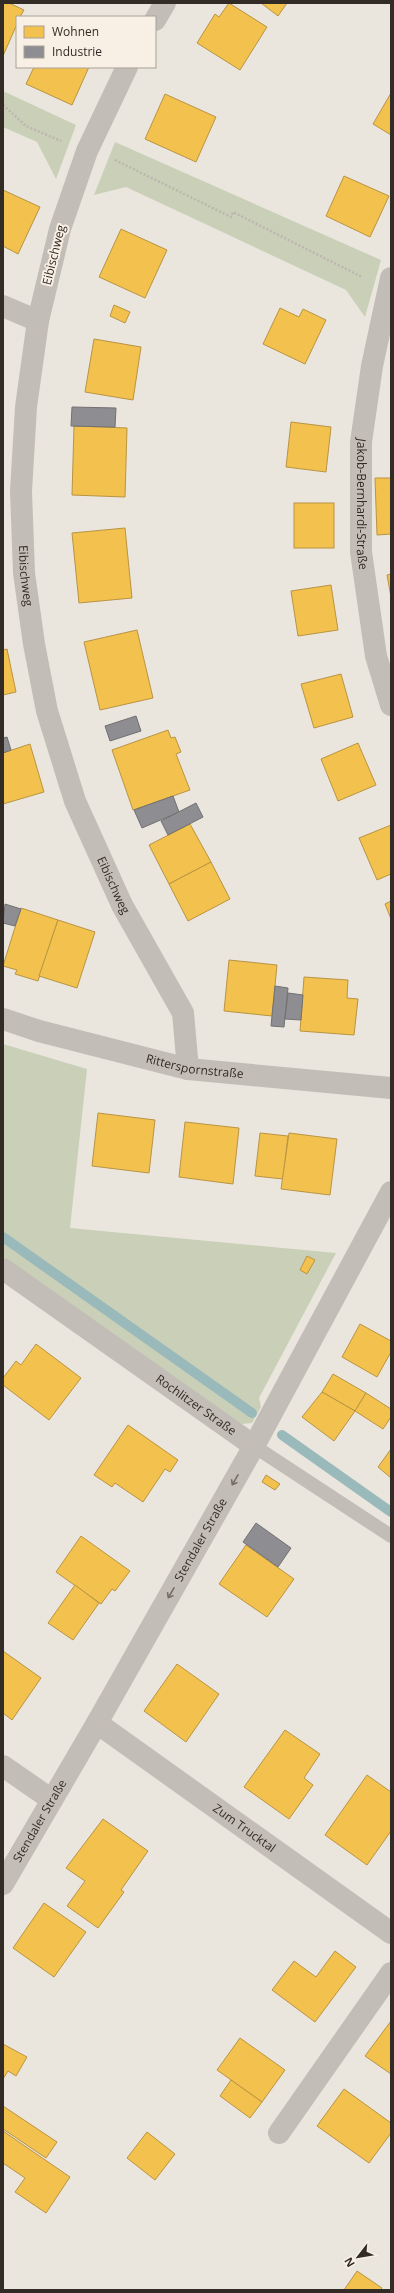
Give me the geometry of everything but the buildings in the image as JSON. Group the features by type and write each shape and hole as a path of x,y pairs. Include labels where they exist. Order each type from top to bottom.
{"street":[{"name":"Eibischweg","path":"127,68 87,151 60,229 38,321 26,407 21,490 24,573 34,644 48,711 75,801 122,906 183,1013 188,1068"},
{"name":"Jakob-Bernhardi-Straße","path":"389,284 372,366 362,442 361,552 376,656 391,705"},
{"path":"3,306 38,321"},
{"name":"Ritterspornstraße","path":"3,1020 39,1031 188,1068 391,1088"},
{"name":"Stendaler Straße","path":"3,1884 97,1723 254,1446 391,1192"},
{"name":"Rochlitzer Straße","path":"3,1269 254,1446"},
{"name":"Zum Trucktal","path":"97,1723 391,1933"},
{"path":"3,1766 52,1800"},
{"path":"279,2133 391,1973"}],"lane":[{"name":"Rochlitzer Straße","path":"254,1446 391,1536"}],"path":[{"path":"3,105 26,126 44,134"},
{"path":"124,164 231,217 233,212 389,284"}],"green space":[{"path":"3,91 76,125 56,179 37,142 3,127"},
{"path":"115,142 381,260 365,317 346,290 126,187 94,195"},
{"path":"3,1044 87,1069 70,1228 336,1253 259,1398 261,1407 252,1423 242,1424 228,1418 3,1257"}],"waterway":[{"path":"3,1237 252,1413"},
{"path":"282,1435 391,1512"}]}
